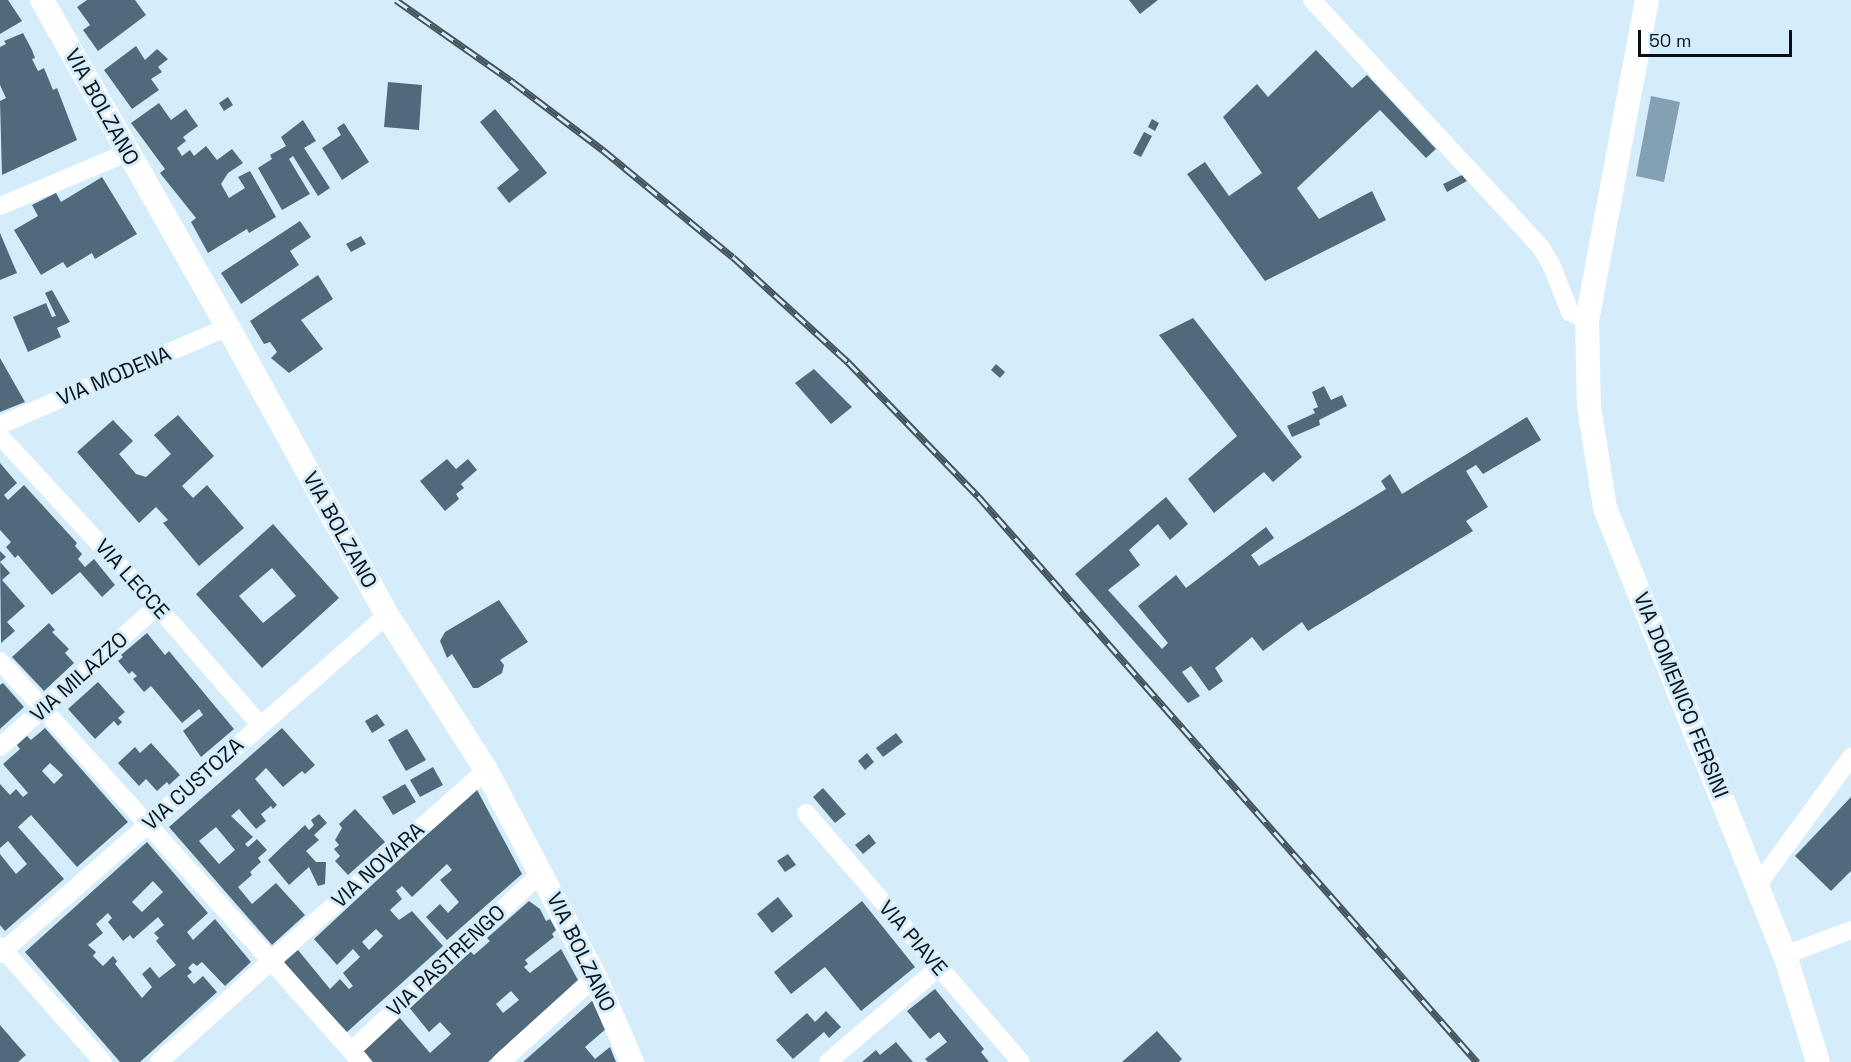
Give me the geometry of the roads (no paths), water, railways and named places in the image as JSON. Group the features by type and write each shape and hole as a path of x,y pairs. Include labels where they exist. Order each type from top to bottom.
{"street":[{"name":"VIA BOLZANO","path":"42,0 228,327 387,615 486,770 542,872 595,977 632,1062"},
{"path":"1312,0 1540,246 1551,264 1570,312 1587,320"},
{"name":"VIA DOMENICO FERSINI","path":"1647,0 1587,320 1589,406 1605,508 1785,955 1818,1062"},
{"path":"0,207 127,153"},
{"name":"VIA MODENA","path":"0,425 228,327"},
{"name":"VIA LECCE","path":"0,436 158,606 260,724"},
{"name":"VIA MILAZZO","path":"0,747 158,606"},
{"name":"VIA CUSTOZA","path":"1,950 149,824 260,724 387,615"},
{"path":"0,661 356,1056"},
{"path":"1757,886 1851,757"},
{"name":"VIA NOVARA","path":"159,1062 486,770"},
{"name":"VIA PIAVE","path":"806,813 1021,1062"},
{"name":"VIA PASTRENGO","path":"356,1056 542,872"},
{"path":"1785,955 1851,930"},
{"path":"1,950 103,1062"},
{"path":"828,1062 938,968"},
{"path":"501,1062 595,977"}],"water":[{"path":"1651,96 1680,102 1664,182 1636,176"}],"railway":[{"path":"396,0 513,82 603,150 733,257 848,362 978,496 1477,1062"}]}
